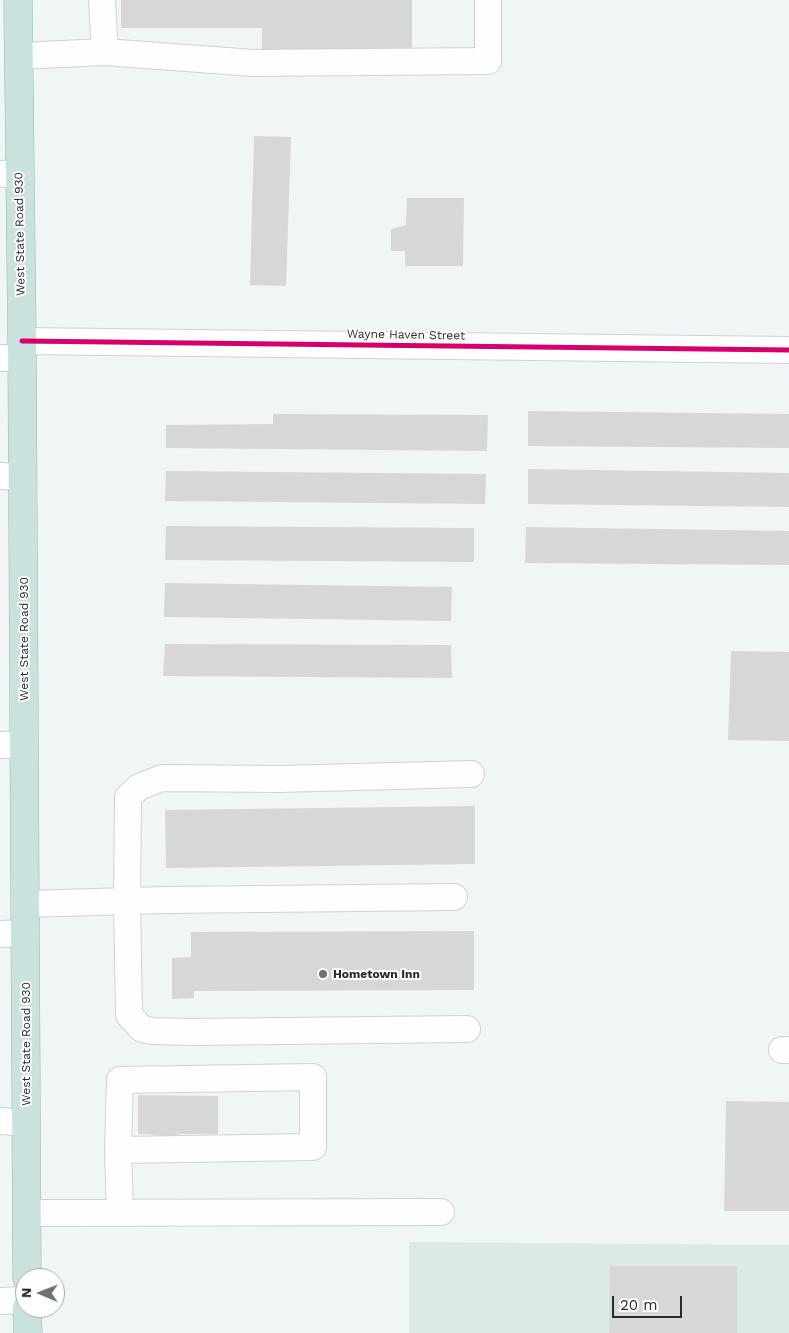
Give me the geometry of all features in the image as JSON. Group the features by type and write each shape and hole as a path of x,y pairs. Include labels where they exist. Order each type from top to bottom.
{"highway":[{"name":"West State Road 930","path":"12,4 19,56 10,173 15,352 11,476 12,744 25,904 13,933 13,1122 27,1213 27,1268"},
{"path":"28,1318 28,1333"}],"street":[{"path":"102,0 105,52"},
{"path":"19,56 105,52 253,63 488,60 488,0"},
{"name":"Wayne Haven Street","path":"15,352 789,350"},
{"path":"467,1029 191,1032 142,1029 129,1015 128,796 139,787 162,778 279,779 471,774"},
{"path":"25,904 454,897"},
{"path":"118,1150 313,1147 312,1077 120,1080 118,1150 120,1213"},
{"path":"27,1213 441,1212"},
{"path":"0,1302 15,1301"}],"shaded area":[{"path":"409,1242 789,1245 789,1333 409,1333"}],"building":[{"path":"121,0 412,0 412,50 262,50 262,28 121,28"},
{"path":"254,136 291,137 286,286 250,285"},
{"path":"407,198 464,198 463,266 405,266 405,251 391,251 391,229 406,225"},
{"path":"528,411 789,414 789,448 528,446"},
{"path":"273,414 488,415 487,451 166,448 166,425 273,424"},
{"path":"528,469 789,473 789,507 528,504"},
{"path":"166,471 486,474 485,504 165,501"},
{"path":"166,526 474,528 474,562 165,560"},
{"path":"526,527 789,531 789,565 525,563"},
{"path":"165,583 452,587 451,621 164,617"},
{"path":"165,644 451,645 452,678 163,676"},
{"path":"731,651 789,652 789,741 728,740"},
{"path":"475,806 475,864 166,868 165,810"},
{"name":"Hometown Inn","path":"474,931 474,990 194,991 194,998 172,999 172,958 191,957 191,932"},
{"path":"138,1095 218,1096 218,1134 178,1134 177,1138 159,1138 159,1135 138,1134"},
{"path":"726,1101 789,1102 789,1211 724,1211"},
{"path":"610,1266 737,1266 737,1333 609,1333"}],"cycle path":[{"path":"22,341 789,350"}],"place":[{"name":"Hometown Inn","path":"323,974"}]}
